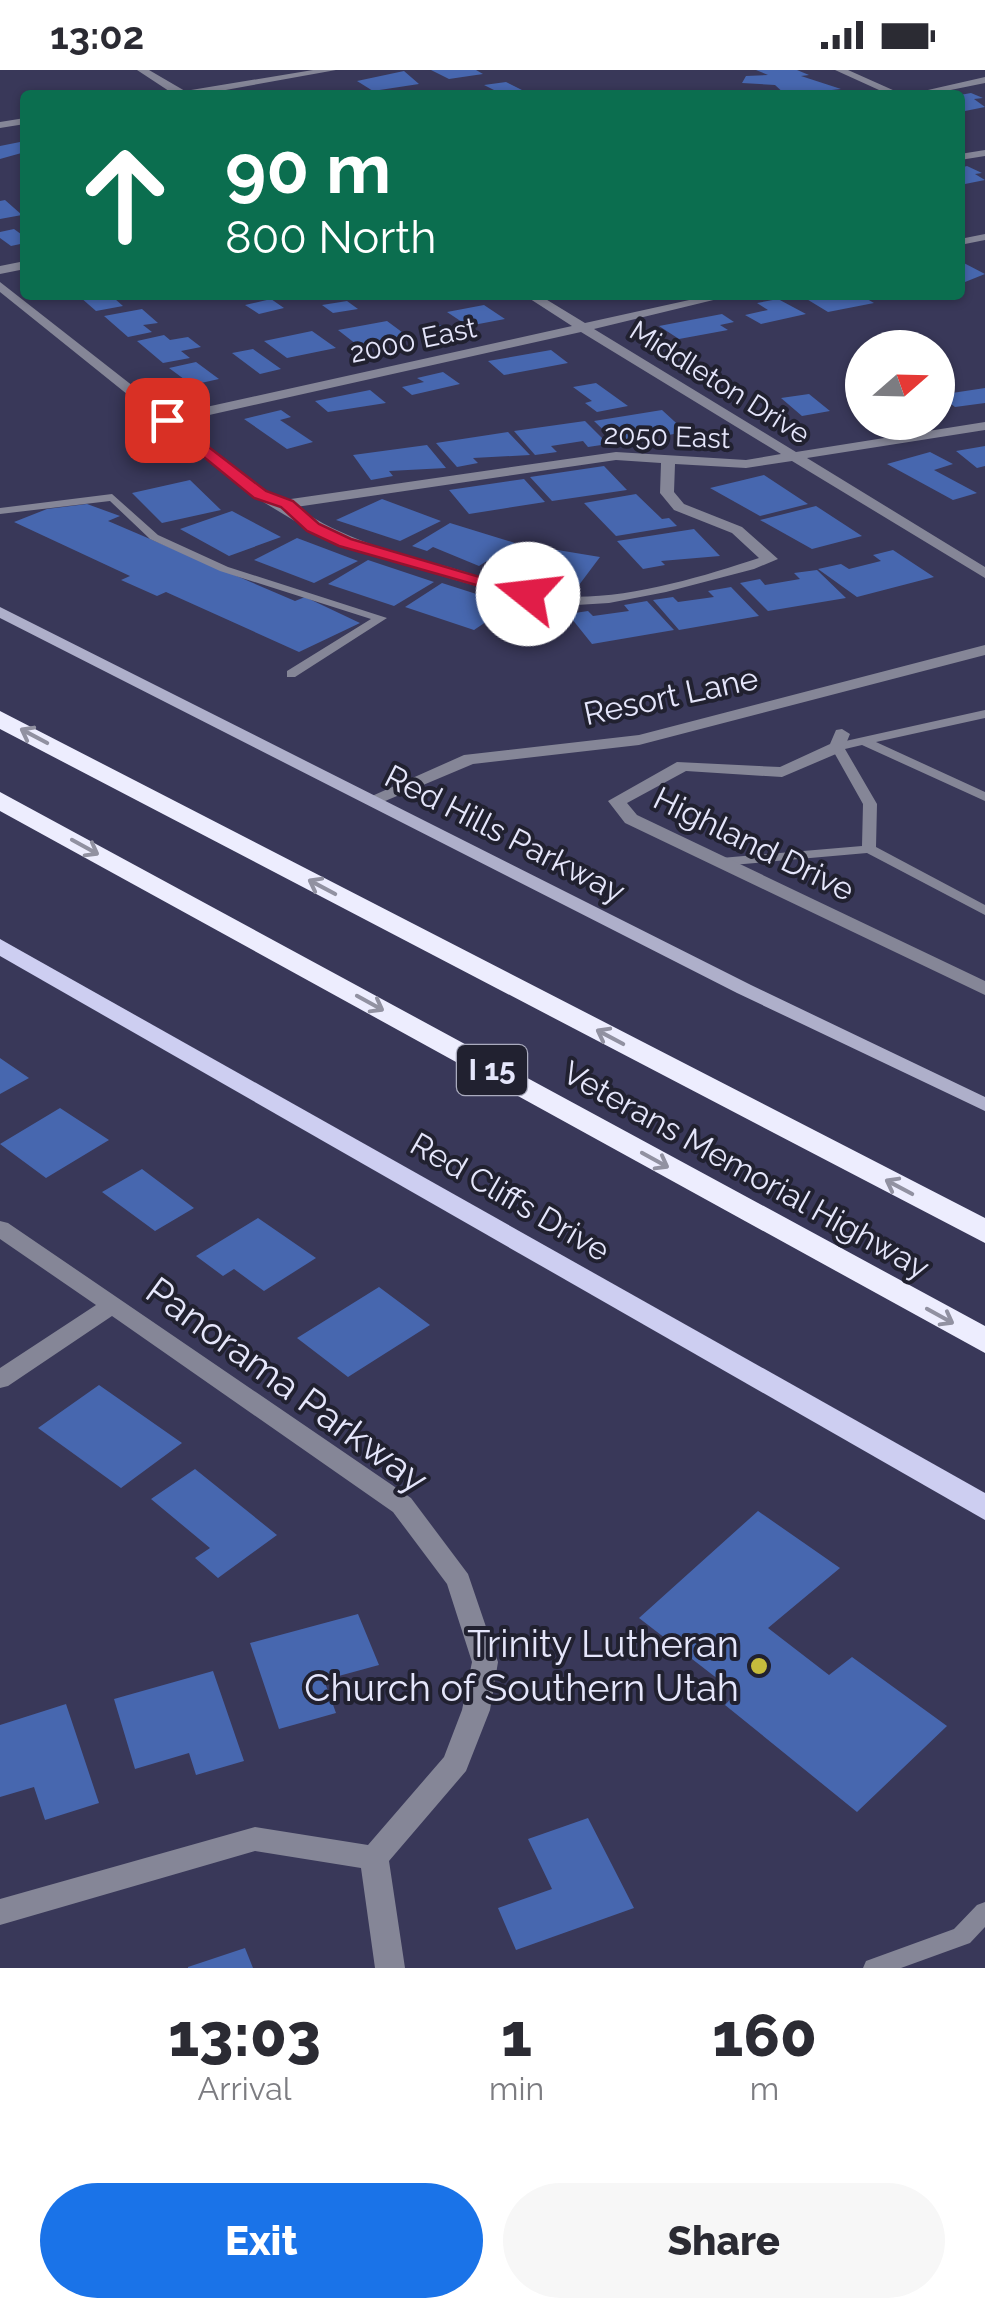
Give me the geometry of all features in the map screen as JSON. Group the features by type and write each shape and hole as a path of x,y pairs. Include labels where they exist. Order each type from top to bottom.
{"highway":[{"name":"Veterans Memorial Highway","path":"0,719 985,1232"},
{"name":"Veterans Memorial Highway","path":"0,800 985,1341"}],"main road":[{"name":"Red Hills Parkway","path":"0,612 985,1105"},
{"name":"Red Cliffs Drive","path":"0,946 985,1508"}],"street":[{"path":"142,70 175,90"},
{"path":"213,90 331,70"},
{"path":"840,70 887,90"},
{"path":"936,90 985,80"},
{"path":"0,286 260,494 287,504 313,527 345,542 560,601 693,582 770,558 737,530 680,507 667,493 668,460"},
{"name":"Middleton Drive","path":"538,300 985,573"},
{"name":"2000 East","path":"167,420 706,300"},
{"name":"2050 East","path":"287,504 560,462 616,456 717,466 985,426"},
{"name":"Resort Lane","path":"372,800 470,759 638,740 985,650"},
{"name":"Highland Drive","path":"840,741 782,772 682,766 617,801 631,820 985,989"},
{"name":"Panorama Parkway","path":"0,1228 402,1505 458,1580 485,1662 476,1710 456,1764 374,1858"},
{"path":"0,1380 112,1305"},
{"path":"0,1912 255,1839 374,1858 390,1968"}],"lane":[{"path":"0,511 112,497 154,537 224,569 380,618 290,674"},
{"path":"868,849 870,804 840,741 866,742 985,714"},
{"path":"866,742 985,797"},
{"path":"721,862 868,849 985,911"},
{"path":"874,1968 962,1936 985,1912"}],"building":[{"path":"431,70 476,70 483,74 449,79"},
{"path":"756,70 797,70 809,75 801,76 841,89 780,90 775,85 742,83 746,76 768,75"},
{"path":"404,71 419,84 371,90 357,81"},
{"path":"506,82 522,90 494,90 484,85"},
{"path":"965,94 983,98 974,99 985,107 965,111"},
{"path":"20,142 20,153 0,159 0,146"},
{"path":"965,167 982,173 975,174 985,180 965,184"},
{"path":"5,200 20,215 0,219 0,201"},
{"path":"14,229 20,233 20,244 11,246 0,238 0,232"},
{"path":"965,264 985,274 965,282"},
{"path":"83,300 116,300 123,306 96,311"},
{"path":"272,300 284,308 259,314 245,305"},
{"path":"780,300 806,314 761,324 745,315 768,310 757,303"},
{"path":"808,300 874,303 828,312"},
{"path":"347,301 358,309 333,313 322,305"},
{"path":"484,305 505,319 468,326 447,312"},
{"path":"142,309 158,323 143,325 152,332 128,337 104,316"},
{"path":"722,314 734,322 720,325 728,330 679,339 659,326"},
{"path":"387,321 410,338 361,348 338,330"},
{"path":"442,325 458,336 435,341 420,329"},
{"path":"312,331 336,348 287,358 264,341"},
{"path":"164,335 170,340 188,337 201,347 181,351 190,358 163,363 137,341"},
{"path":"253,349 281,369 260,374 232,353"},
{"path":"551,350 568,363 504,375 488,361"},
{"path":"196,362 219,379 192,385 169,368"},
{"path":"443,372 460,384 412,395 402,387 424,382 417,378"},
{"path":"596,383 628,406 597,412 585,403 592,401 573,387"},
{"path":"985,388 985,403 955,407 955,393"},
{"path":"370,390 386,403 328,412 315,401"},
{"path":"809,394 830,411 802,416 781,398"},
{"path":"281,410 291,417 280,420 313,442 287,449 244,419"},
{"path":"662,410 686,432 668,435 662,429 631,434 637,440 617,443 594,421"},
{"path":"585,421 608,444 588,447 583,441 551,446 557,452 535,455 514,431"},
{"path":"508,432 530,455 473,458 478,463 457,467 436,443"},
{"path":"427,445 446,468 389,471 393,476 371,480 353,455"},
{"path":"985,446 985,466 977,468 956,451"},
{"path":"930,452 953,464 934,470 977,493 953,500 887,464"},
{"path":"604,466 627,490 552,501 530,477"},
{"path":"764,475 808,504 760,516 710,488"},
{"path":"524,479 545,502 469,514 449,490"},
{"path":"190,480 221,510 162,523 132,493"},
{"path":"636,494 662,519 669,518 677,526 616,536 584,503"},
{"path":"382,499 441,521 400,541 336,520"},
{"path":"87,504 120,516 108,521 295,601 305,597 360,623 299,652 166,592 157,596 121,580 130,576 14,522 47,509"},
{"path":"816,506 862,536 812,549 760,520"},
{"path":"232,511 281,537 229,556 180,529"},
{"path":"450,523 515,543 479,566 433,547 427,551 412,546"},
{"path":"694,529 720,556 661,561 665,565 643,569 617,541"},
{"path":"297,538 358,561 314,583 254,560"},
{"path":"521,544 600,557 579,585 557,582 561,576 499,572"},
{"path":"893,550 934,577 857,597 818,569 841,564 849,569 881,561 873,555"},
{"path":"368,560 434,582 394,606 328,584"},
{"path":"817,570 846,598 768,611 740,583 760,579 765,585 800,579 794,573"},
{"path":"442,583 511,605 474,630 405,607"},
{"path":"731,587 759,616 679,630 653,600 673,597 678,602 714,597 708,591"},
{"path":"647,601 674,630 592,644 568,614 588,611 593,616 629,611 624,605"},
{"path":"0,1058 29,1078 0,1094"},
{"path":"60,1108 109,1140 46,1178 0,1144"},
{"path":"142,1169 194,1208 155,1231 102,1192"},
{"path":"258,1218 316,1258 264,1291 234,1269 223,1276 196,1256"},
{"path":"379,1287 430,1325 348,1377 297,1338"},
{"path":"99,1385 182,1443 121,1488 38,1428"},
{"path":"195,1469 277,1535 218,1578 195,1558 210,1548 151,1499"},
{"name":"Trinity Lutheran Church of Southern Utah","path":"758,1511 840,1568 768,1628 829,1675 852,1657 947,1726 857,1812 725,1705 736,1693 639,1618"},
{"path":"358,1614 379,1665 324,1680 336,1713 279,1729 250,1643"},
{"path":"213,1671 244,1761 196,1775 189,1753 135,1769 114,1699"},
{"path":"66,1704 99,1803 45,1820 34,1787 0,1797 0,1725"},
{"path":"588,1818 634,1908 516,1950 498,1908 552,1889 528,1839"},
{"path":"245,1948 253,1968 188,1968 188,1967"}],"place":[{"name":"Trinity Lutheran Church of Southern Utah","path":"759,1666"}],"route":[{"path":"167,420 260,494 287,504 313,527 345,542 528,594"}]}
